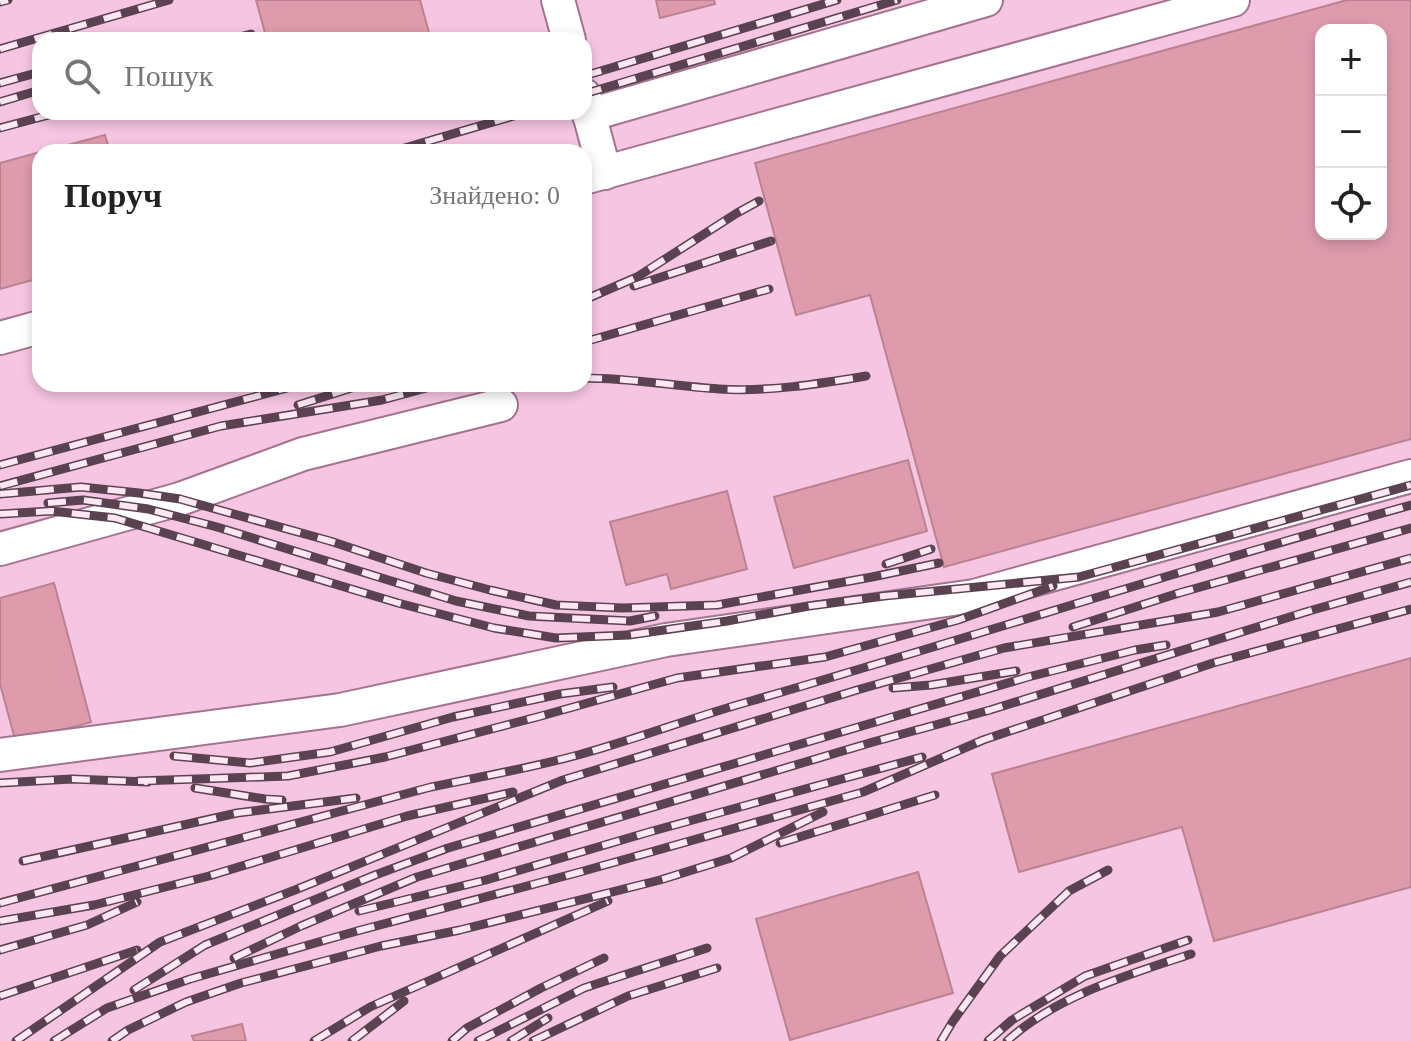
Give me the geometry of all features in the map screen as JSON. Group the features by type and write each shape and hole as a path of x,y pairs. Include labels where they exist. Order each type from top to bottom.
{"lane":[{"path":"558,0 567,32"},
{"path":"592,103 986,0"},
{"path":"592,149 595,176 1233,0"},
{"path":"589,120 591,144"},
{"path":"0,338 32,329"},
{"path":"0,549 180,499 303,454 501,405"},
{"path":"0,755 340,710 666,640 974,596 1411,476"}],"shaded area":[{"path":"0,0 1411,0 1411,1041 0,1041"}],"building":[{"path":"256,0 420,0 429,32 265,32"},
{"path":"656,0 714,0 715,4 660,18"},
{"path":"1347,0 1411,0 1411,439 944,567 870,295 796,315 755,163"},
{"path":"105,135 108,144 72,144"},
{"path":"32,154 32,280 0,289 0,163"},
{"path":"908,460 927,531 794,568 774,497"},
{"path":"727,491 747,569 671,589 667,574 626,585 610,522"},
{"path":"54,583 91,722 16,743 0,684 0,598"},
{"path":"1411,658 1411,887 1214,941 1182,827 1019,872 992,774"},
{"path":"918,872 953,993 790,1040 756,919"},
{"path":"242,1024 246,1041 194,1041 192,1036"}],"railway":[{"path":"0,2 8,0"},
{"path":"59,32 169,0"},
{"path":"592,74 837,0"},
{"path":"592,92 897,0"},
{"path":"0,49 32,40"},
{"path":"0,83 32,74"},
{"path":"0,102 32,92"},
{"path":"0,128 32,119"},
{"path":"418,144 500,120"},
{"path":"592,297 637,277 759,201"},
{"path":"634,286 771,241"},
{"path":"592,340 769,289"},
{"path":"592,378 738,390 793,387 866,376"},
{"path":"0,465 272,392"},
{"path":"298,405 339,392"},
{"path":"0,486 221,426 382,400 412,392"},
{"path":"0,514 51,511 115,518 398,603 494,628 556,638 629,635 884,596 1079,577 1411,485"},
{"path":"0,494 81,487 180,499 330,541 426,573 556,605 623,608 717,605 939,563"},
{"path":"48,503 83,500 148,509 217,527 456,601 529,616 630,621 655,616"},
{"path":"0,903 431,787 578,755 729,707 1411,505"},
{"path":"1073,627 1179,593 1411,528"},
{"path":"886,564 931,549"},
{"path":"16,1041 160,942 563,780 1004,648 1218,612 1411,558"},
{"path":"234,958 417,877 990,710 1411,582"},
{"path":"138,781 288,776 385,757 677,678 825,657 958,620 1053,586"},
{"path":"54,1041 107,1008 190,979 863,792 983,740 1213,663 1411,609"},
{"path":"134,990 205,945 448,848 1028,677 1166,645"},
{"path":"893,688 1016,671"},
{"path":"174,756 250,763 330,752 453,717 560,694 613,687"},
{"path":"359,911 486,880 922,757"},
{"path":"0,783 72,779 148,782"},
{"path":"195,788 282,800"},
{"path":"0,921 94,905 209,876 407,816 513,792"},
{"path":"780,843 935,795"},
{"path":"23,861 237,813 356,798"},
{"path":"112,1041 186,1002 241,983 381,946 460,930 660,880 731,858 823,812"},
{"path":"941,1041 1000,956 1069,891 1108,870"},
{"path":"314,1041 370,1007 608,901"},
{"path":"0,950 87,925 137,902"},
{"path":"988,1041 1012,1020 1085,976 1188,940"},
{"path":"478,1041 584,988 707,948"},
{"path":"0,996 137,950"},
{"path":"1007,1041 1048,1011 1094,988 1191,954"},
{"path":"452,1041 467,1028 604,958"},
{"path":"533,1041 628,996 717,968"},
{"path":"352,1041 404,1001"},
{"path":"511,1041 548,1018"}]}
